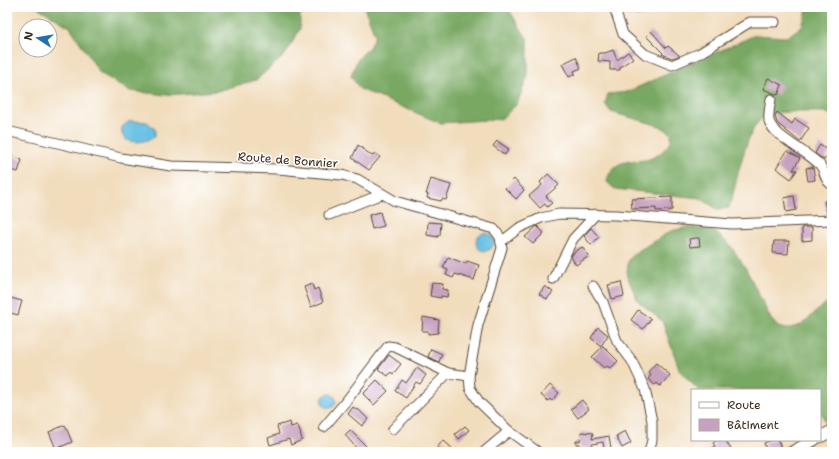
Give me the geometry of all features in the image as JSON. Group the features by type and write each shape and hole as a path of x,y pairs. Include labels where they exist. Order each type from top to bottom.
{"street":[{"path":"614,7 623,34 646,54 672,65 677,65 700,53 750,22 775,22"},
{"path":"770,99 769,118 773,129 807,153 821,166 824,178 832,185"},
{"name":"Route de Bonnier","path":"7,131 121,158 171,166 278,169 342,175 357,179 395,201 489,227 498,234 501,242"},
{"path":"330,215 382,194"},
{"path":"538,452 509,431 474,396 470,388 469,376 478,325 500,254 501,242 519,228 548,216 559,214 596,214 732,224 832,220"},
{"path":"553,279 573,239 585,223 596,214"},
{"path":"593,286 603,302 617,341 632,361 645,389 652,421 652,440 649,452"},
{"path":"324,428 388,346 395,347 448,373 469,376"},
{"path":"393,429 448,373"},
{"path":"484,452 509,431"},
{"path":"821,436 832,431"},
{"path":"792,452 812,441"}],"green space":[{"path":"37,7 300,7 300,29 285,55 256,80 217,91 167,95 130,91 100,73 70,27 58,20 58,18 55,18"},
{"path":"364,7 507,7 528,40 528,75 517,104 501,119 440,123 360,89 351,76 357,60 370,46 375,35"},
{"path":"808,7 832,7 832,115 824,112 780,112 769,114 761,119 748,141 729,208 717,209 700,198 615,189 607,182 608,177 614,167 621,163 630,161 650,159 660,153 671,142 671,133 660,126 611,112 605,104 608,94 627,92 755,35 787,37 802,26"},
{"path":"688,227 714,231 730,245 746,269 771,319 778,327 787,329 801,325 832,298 832,422 826,424 821,412 821,389 697,389 680,371 662,321 638,301 627,276 628,262 633,254 671,231"}],"water":[{"path":"130,121 147,122 155,129 155,136 140,142 125,139 122,134 122,127"},
{"path":"485,233 491,236 494,242 491,248 485,251 479,248 476,242 479,236"},
{"path":"326,394 332,394 336,398 336,404 332,408 326,408 322,404 322,398"}],"building":[{"path":"628,7 646,7 646,11 628,13"},
{"path":"651,31 666,48 668,46 679,56 672,58 662,54 663,53 646,36"},
{"path":"613,50 617,60 628,52 633,58 620,67 620,70 610,70 610,62 598,61 599,53 605,53"},
{"path":"576,57 581,68 574,71 575,74 569,77 562,64"},
{"path":"768,78 782,85 778,95 763,89"},
{"path":"777,112 792,124 795,119 809,128 800,142 777,123 775,116"},
{"path":"497,141 509,149 505,155 493,146"},
{"path":"358,145 372,156 375,153 380,157 369,170 352,158"},
{"path":"820,145 830,152 824,160 815,153"},
{"path":"787,151 800,158 793,170 797,170 791,179 776,168"},
{"path":"7,153 22,160 18,172 7,169"},
{"path":"813,167 815,180 808,181 806,168"},
{"path":"548,174 559,185 546,196 552,203 547,207 545,204 540,208 529,196 542,185 540,182"},
{"path":"431,179 451,185 446,200 442,199 441,201 427,198 428,194 426,194"},
{"path":"514,179 524,190 516,199 505,188"},
{"path":"794,196 796,210 786,212 784,198"},
{"path":"672,197 672,210 656,211 656,208 632,209 631,199"},
{"path":"832,199 832,212 827,213 824,201"},
{"path":"380,212 384,226 372,229 369,215"},
{"path":"428,222 441,223 440,235 438,235 438,237 427,235"},
{"path":"537,226 544,233 533,244 525,237"},
{"path":"802,227 812,227 812,240 802,241"},
{"path":"591,228 599,237 591,245 584,236"},
{"path":"699,238 700,246 690,247 689,239"},
{"path":"774,241 789,241 788,254 773,253"},
{"path":"582,247 589,256 576,265 571,257 573,253"},
{"path":"448,257 466,264 467,261 479,265 474,280 455,274 453,278 446,275 448,270 443,268"},
{"path":"621,282 624,296 612,299 608,285"},
{"path":"432,283 443,284 442,289 448,290 447,297 441,296 441,298 430,296"},
{"path":"312,284 314,290 318,288 323,302 311,307 304,287"},
{"path":"545,286 553,292 547,299 539,294"},
{"path":"7,297 22,301 18,315 7,312"},
{"path":"638,310 651,319 643,329 631,320"},
{"path":"423,317 439,320 438,333 428,334 428,331 422,331"},
{"path":"598,327 608,335 601,346 591,338"},
{"path":"603,346 618,361 611,368 606,366 604,368 592,357"},
{"path":"431,349 442,354 439,362 428,357"},
{"path":"389,355 401,364 393,374 391,372 388,376 378,369"},
{"path":"656,363 670,375 660,386 657,383 655,385 648,379 651,375 648,372"},
{"path":"417,368 426,375 420,384 416,382 406,398 395,391 402,380 406,383"},
{"path":"377,380 388,391 374,405 363,394"},
{"path":"550,385 559,393 552,401 550,399 548,401 541,395"},
{"path":"582,400 589,409 578,418 571,409"},
{"path":"353,407 357,410 358,409 368,419 362,426 348,414"},
{"path":"290,422 291,427 297,425 299,428 302,440 291,445 289,439 270,445 268,438 279,434 277,426"},
{"path":"65,425 72,442 56,449 49,432"},
{"path":"465,426 469,430 459,439 455,434"},
{"path":"350,430 366,446 360,452 345,435"},
{"path":"625,431 631,443 622,448 616,436"},
{"path":"581,432 593,433 592,439 609,436 611,448 604,450 603,442 592,444 592,448 580,447 580,444 576,444 576,441 580,441"},
{"path":"443,440 456,452 434,452"},
{"path":"716,441 726,441 731,449 726,452 707,452 715,446 713,443"},
{"path":"769,441 778,441 781,448 767,452 764,443"}]}
